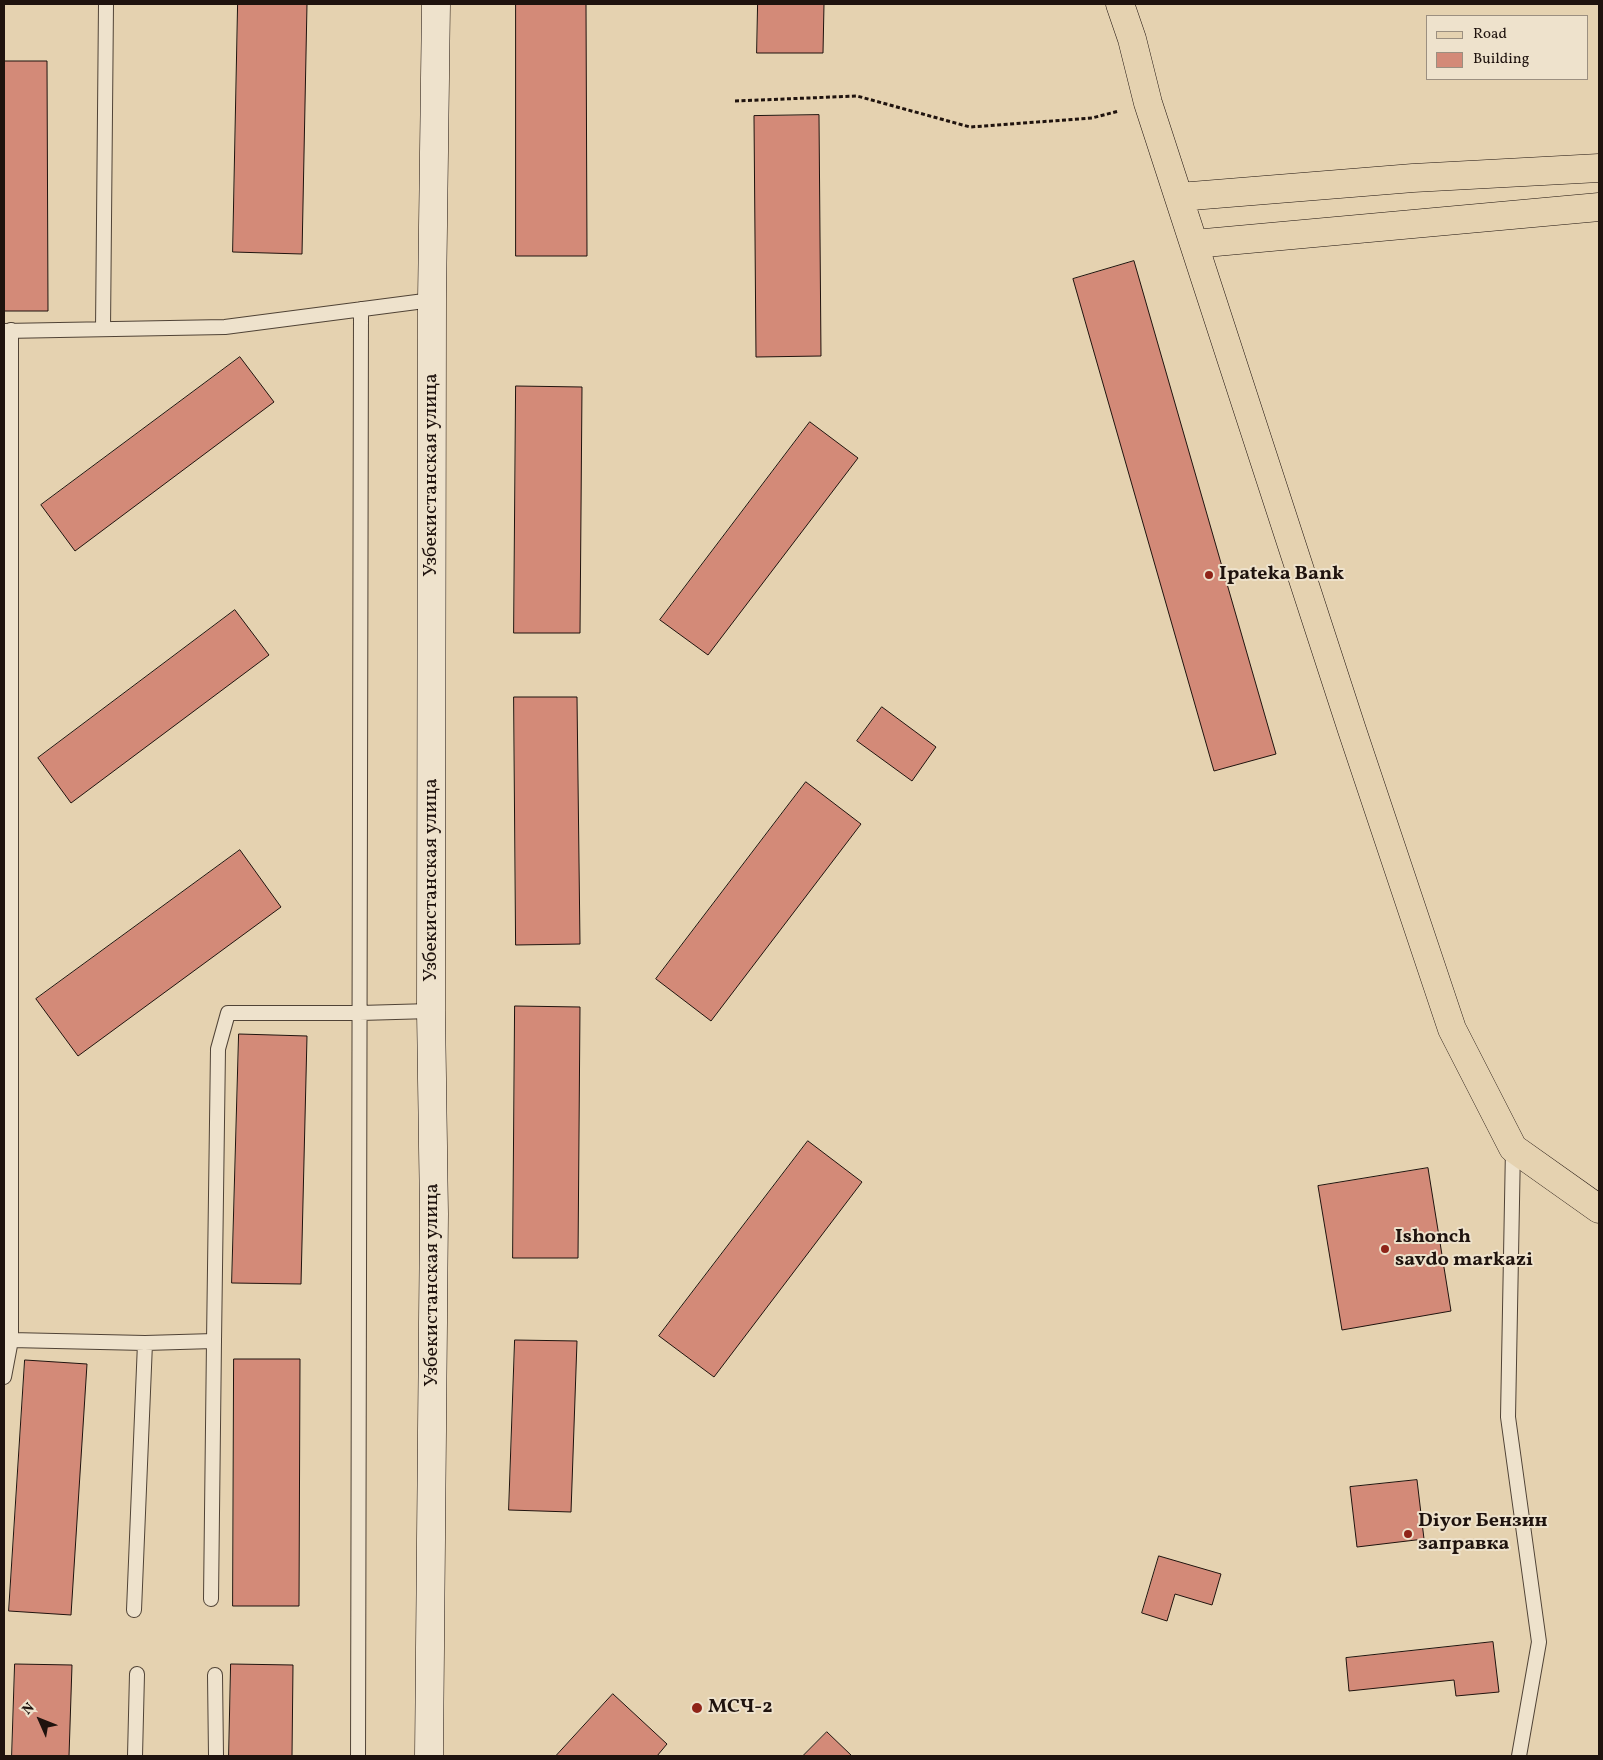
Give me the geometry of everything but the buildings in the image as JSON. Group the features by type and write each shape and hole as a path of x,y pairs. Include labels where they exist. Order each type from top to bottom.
{"main road":[{"name":"Узбекистанская улица","path":"430,1756 434,1214 431,1011 432,300 436,4"},
{"path":"1120,4 1132,39 1148,103 1349,721 1452,1029 1513,1148 1599,1209"},
{"path":"1179,197 1413,178 1599,168"},
{"path":"1194,244 1599,207"}],"lane":[{"path":"103,329 106,4"},
{"path":"4,1377 11,1340 8,944 8,331 225,327 432,300"},
{"path":"358,1756 361,309"},
{"path":"211,1599 218,1049 228,1013 431,1011"},
{"path":"1513,1148 1508,1417 1538,1642 1519,1756"},
{"path":"11,1340 214,1341"},
{"path":"134,1610 145,1342"},
{"path":"135,1756 137,1674"},
{"path":"215,1675 216,1756"}],"path":[{"path":"735,101 858,96 970,127 1092,118"}],"place":[{"name":"Ipateka Bank","path":"1209,575"},
{"name":"Ishonch savdo markazi","path":"1385,1249"},
{"name":"Diyor Бензин заправка","path":"1408,1534"},
{"name":"МСЧ-2","path":"697,1708"}]}
